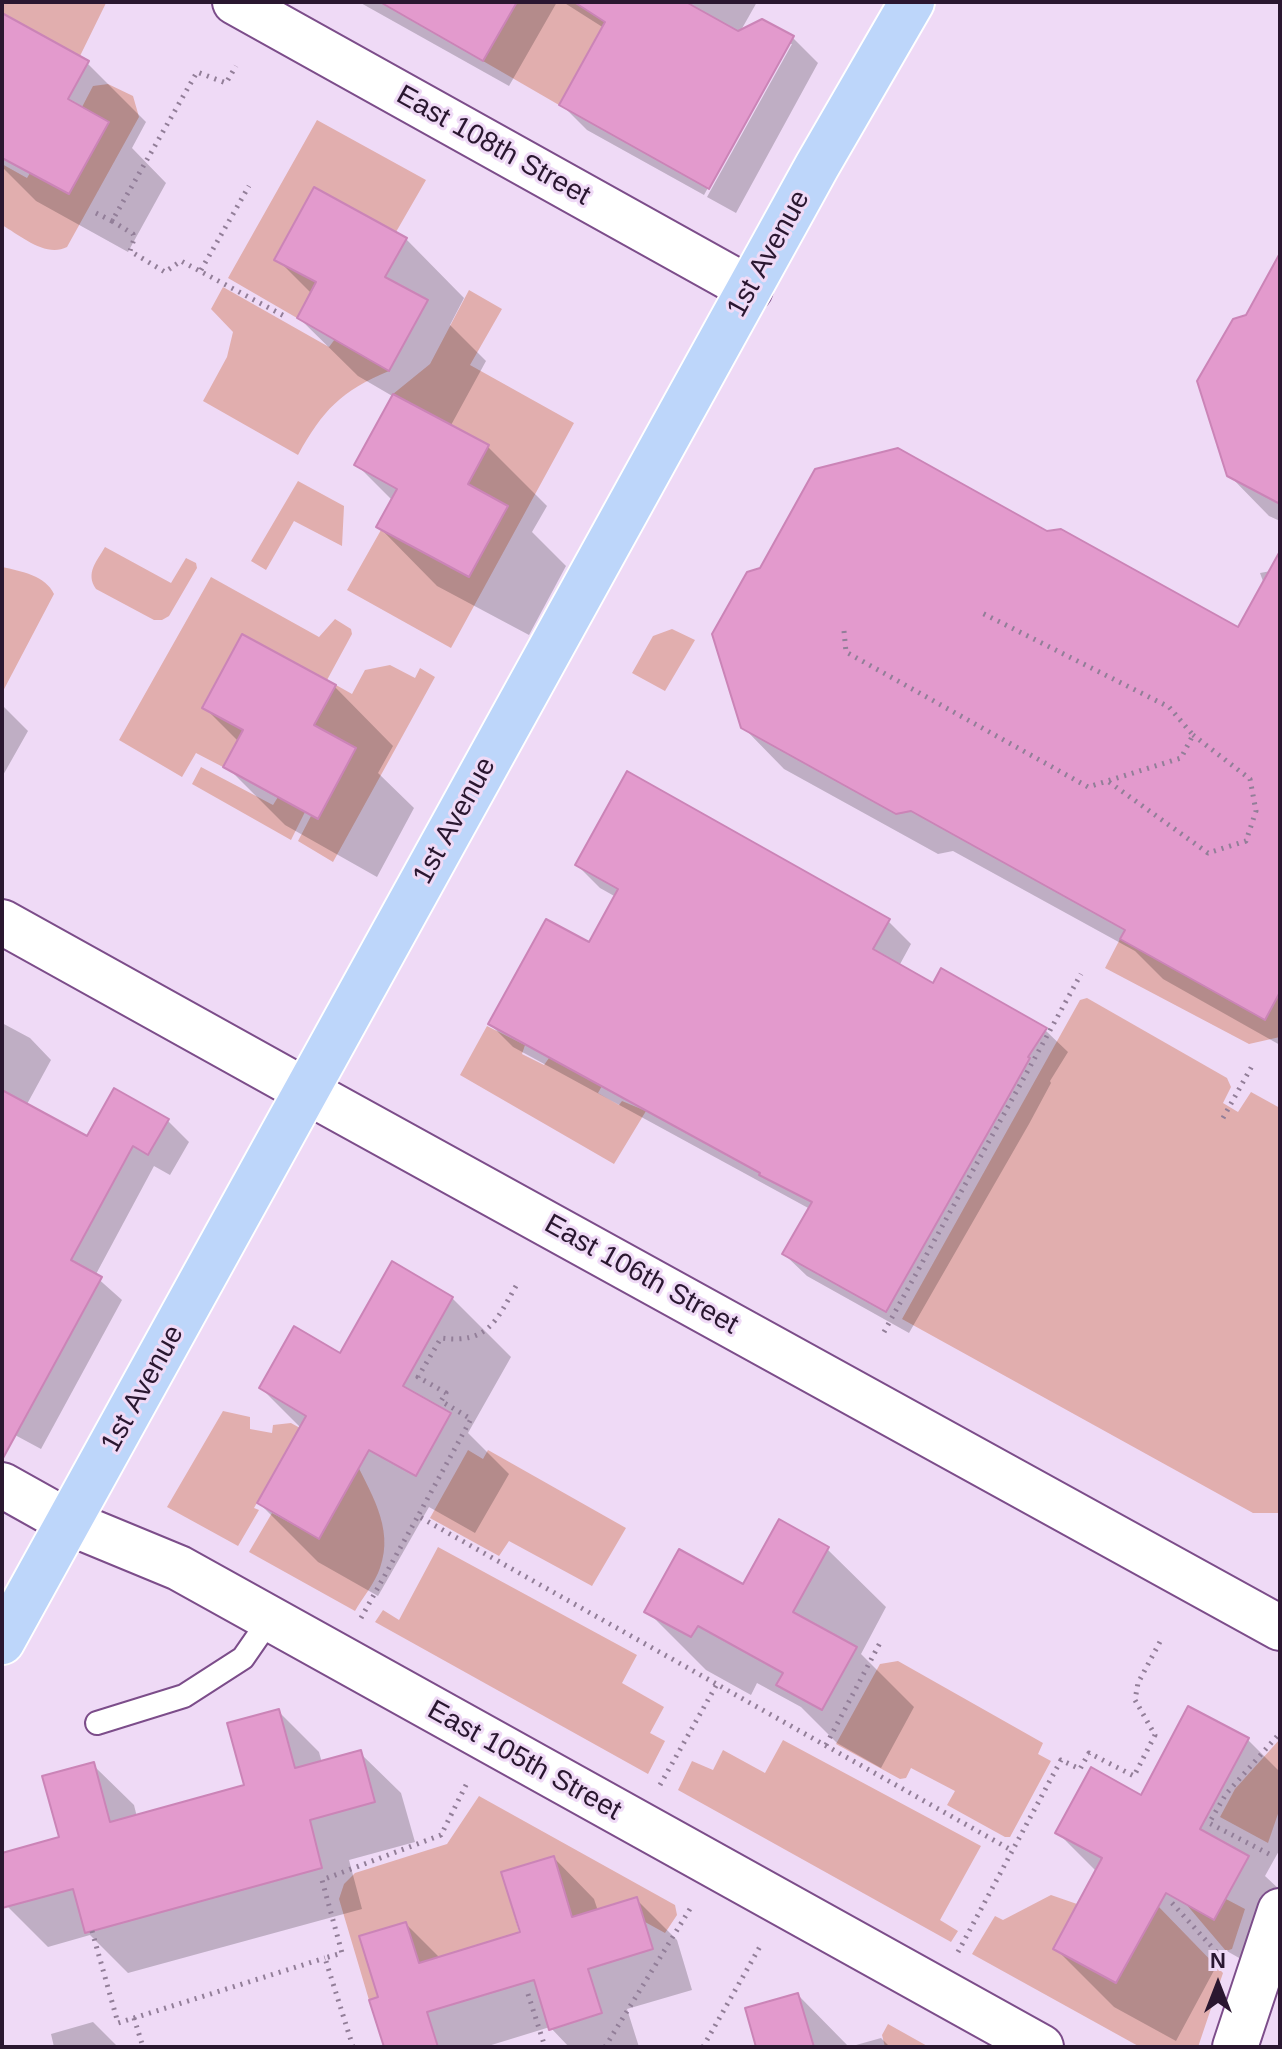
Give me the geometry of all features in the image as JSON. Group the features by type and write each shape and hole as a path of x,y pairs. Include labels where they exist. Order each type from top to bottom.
{"main road":[{"name":"1st Avenue","path":"2,1642 817,166 912,2"}],"street":[{"name":"East 108th Street","path":"235,2 750,289"},
{"name":"East 106th Street","path":"2,922 1280,1628"},
{"name":"East 105th Street","path":"2,1485 70,1523 179,1568 1041,2047"},
{"path":"1235,2047 1280,1911"}],"lane":[{"path":"97,1723 184,1696 243,1658 270,1619"}],"path":[{"path":"112,221 197,72 226,83 236,66"},
{"path":"201,270 249,186"},
{"path":"96,213 133,234 130,251 165,272 181,261 288,318"},
{"path":"982,613 1169,707 1193,735 1250,779 1256,811 1246,841 1208,853 1108,782"},
{"path":"844,631 846,652 1088,787 1181,758 1193,735"},
{"path":"884,1332 1081,974"},
{"path":"1223,1118 1252,1066"},
{"path":"361,1618 471,1419 441,1401 446,1393 418,1377 441,1338 470,1338 491,1327 516,1286"},
{"path":"418,1516 1013,1851"},
{"path":"958,1952 1061,1760 1080,1769 1089,1753 1134,1776 1155,1735 1135,1700 1138,1683 1162,1638"},
{"path":"826,1745 882,1639"},
{"path":"660,1785 717,1684"},
{"path":"1269,1854 1209,1823 1226,1794 1280,1733"},
{"path":"92,1931 118,2023 342,1953 322,1880 441,1835 468,1781"},
{"path":"1172,1903 1231,1968"},
{"path":"605,2047 693,1904"},
{"path":"703,2047 762,1943"},
{"path":"325,1958 353,2047"},
{"path":"528,1994 545,2047"},
{"path":"134,2018 143,2047"}],"shaded area":[{"path":"2,2 106,3 80,56 2,13"},
{"path":"517,2 634,2 601,29 559,105 483,61"},
{"path":"108,84 133,96 139,117 67,247 59,250 42,248 2,225 2,164 27,178 30,173 69,194 108,122 82,107 93,86"},
{"path":"317,120 426,180 396,232 314,187 274,259 316,282 297,318 228,278"},
{"path":"223,287 329,347 335,339 389,371 358,386 335,404 316,426 298,455 203,401 227,357 233,332 211,309"},
{"path":"469,290 502,309 470,365 574,423 451,648 347,590 381,530 469,577 508,506 468,484 489,445 393,394 430,364"},
{"path":"298,481 344,506 342,546 294,521 266,570 251,561"},
{"path":"105,547 171,583 186,558 196,563 197,568 169,616 154,620 96,589 92,572"},
{"path":"2,567 39,579 54,594 2,693"},
{"path":"211,577 319,637 335,619 351,629 352,634 327,680 242,635 202,707 243,730 223,767 196,753 182,777 119,740"},
{"path":"672,629 695,640 665,691 632,673 653,636"},
{"path":"390,665 415,678 420,668 435,677 333,862 298,841 311,816 318,818 356,748 314,725 336,685 352,694 365,670"},
{"path":"201,767 273,805 278,797 305,812 291,840 192,784"},
{"path":"1120,939 1265,1019 1280,992 1280,1037 1249,1044 1105,968"},
{"path":"1087,998 1227,1078 1231,1087 1223,1103 1238,1112 1251,1092 1280,1108 1280,1513 1253,1513 902,1319 1080,1000"},
{"path":"487,1026 525,1045 522,1054 544,1065 549,1058 602,1086 598,1093 619,1105 622,1101 646,1111 614,1164 460,1075"},
{"path":"223,1411 250,1417 250,1429 272,1433 273,1425 291,1423 307,1432 280,1462 254,1508 259,1510 238,1546 167,1507"},
{"path":"468,1450 483,1459 488,1450 626,1528 592,1586 509,1541 499,1556 430,1518"},
{"path":"353,1456 373,1496 384,1538 384,1553 378,1574 355,1611 249,1552 272,1513 319,1538"},
{"path":"438,1547 637,1655 622,1683 664,1707 650,1733 665,1741 648,1774 375,1622 383,1610 399,1620"},
{"path":"898,1661 1043,1743 1038,1754 1051,1761 1010,1837 947,1805 955,1791 911,1768 906,1778 900,1779 836,1744 880,1664"},
{"path":"1280,1739 1280,1808 1268,1843 1220,1817 1235,1789"},
{"path":"783,1740 981,1846 940,1920 958,1931 951,1942 678,1790 692,1761 713,1770 723,1750 765,1773"},
{"path":"479,1796 675,1905 677,1915 665,1933 645,1922 637,1897 572,1917 554,1856 502,1872 519,1932 419,1963 406,1922 360,1936 378,1997 369,2000 339,1899 344,1884 355,1873 447,1844"},
{"path":"1051,1895 1077,1904 1053,1949 1116,1983 1157,1905 1223,1973 1198,2047 1140,2047 972,1954 995,1916 1003,1920"},
{"path":"1226,1899 1245,1909 1232,1949 1226,1951 1186,1904 1214,1920"},
{"path":"888,2024 929,2047 885,2047 882,2035"}],"building":[{"path":"380,2 517,2 483,61"},
{"path":"574,2 686,2 738,31 762,19 794,36 709,189 559,105 605,22"},
{"path":"2,13 89,61 68,99 109,122 69,194 2,158"},
{"path":"314,187 407,238 385,277 428,300 389,371 297,318 316,282 274,260"},
{"path":"1280,253 1280,504 1227,476 1197,381 1233,319 1246,315"},
{"path":"393,394 489,445 468,484 508,506 469,577 376,527 397,489 354,465"},
{"path":"898,448 1047,531 1061,529 1238,627 1280,551 1280,992 1265,1020 1120,939 1125,930 911,811 896,814 741,728 712,634 747,572 760,568 815,469"},
{"path":"242,634 336,685 314,725 356,748 318,819 223,767 243,730 202,708"},
{"path":"627,771 890,919 873,949 933,983 941,968 1047,1028 886,1312 782,1254 812,1202 488,1024 546,919 589,942 618,889 575,865"},
{"path":"114,1088 169,1119 148,1155 133,1146 71,1260 102,1277 2,1460 2,1090 87,1136"},
{"path":"392,1261 453,1297 403,1386 451,1413 416,1476 369,1450 319,1539 257,1503 306,1416 259,1388 294,1326 340,1353"},
{"path":"779,1519 829,1547 793,1612 857,1647 822,1710 776,1685 783,1673 698,1626 691,1637 644,1612 679,1549 743,1584"},
{"path":"1188,1706 1249,1738 1200,1829 1249,1856 1214,1920 1166,1893 1116,1983 1053,1949 1102,1858 1055,1833 1091,1767 1141,1795"},
{"path":"279,1709 295,1768 361,1750 375,1802 310,1820 322,1868 85,1933 73,1889 2,1908 2,1853 59,1837 42,1776 94,1762 110,1822 244,1785 227,1723"},
{"path":"554,1856 572,1917 637,1897 653,1949 588,1969 602,2013 549,2030 534,1980 427,2012 438,2047 384,2047 369,2000 378,1997 359,1936 406,1922 419,1963 520,1932 501,1872"},
{"path":"798,1993 814,2047 756,2047 745,2008"}]}
